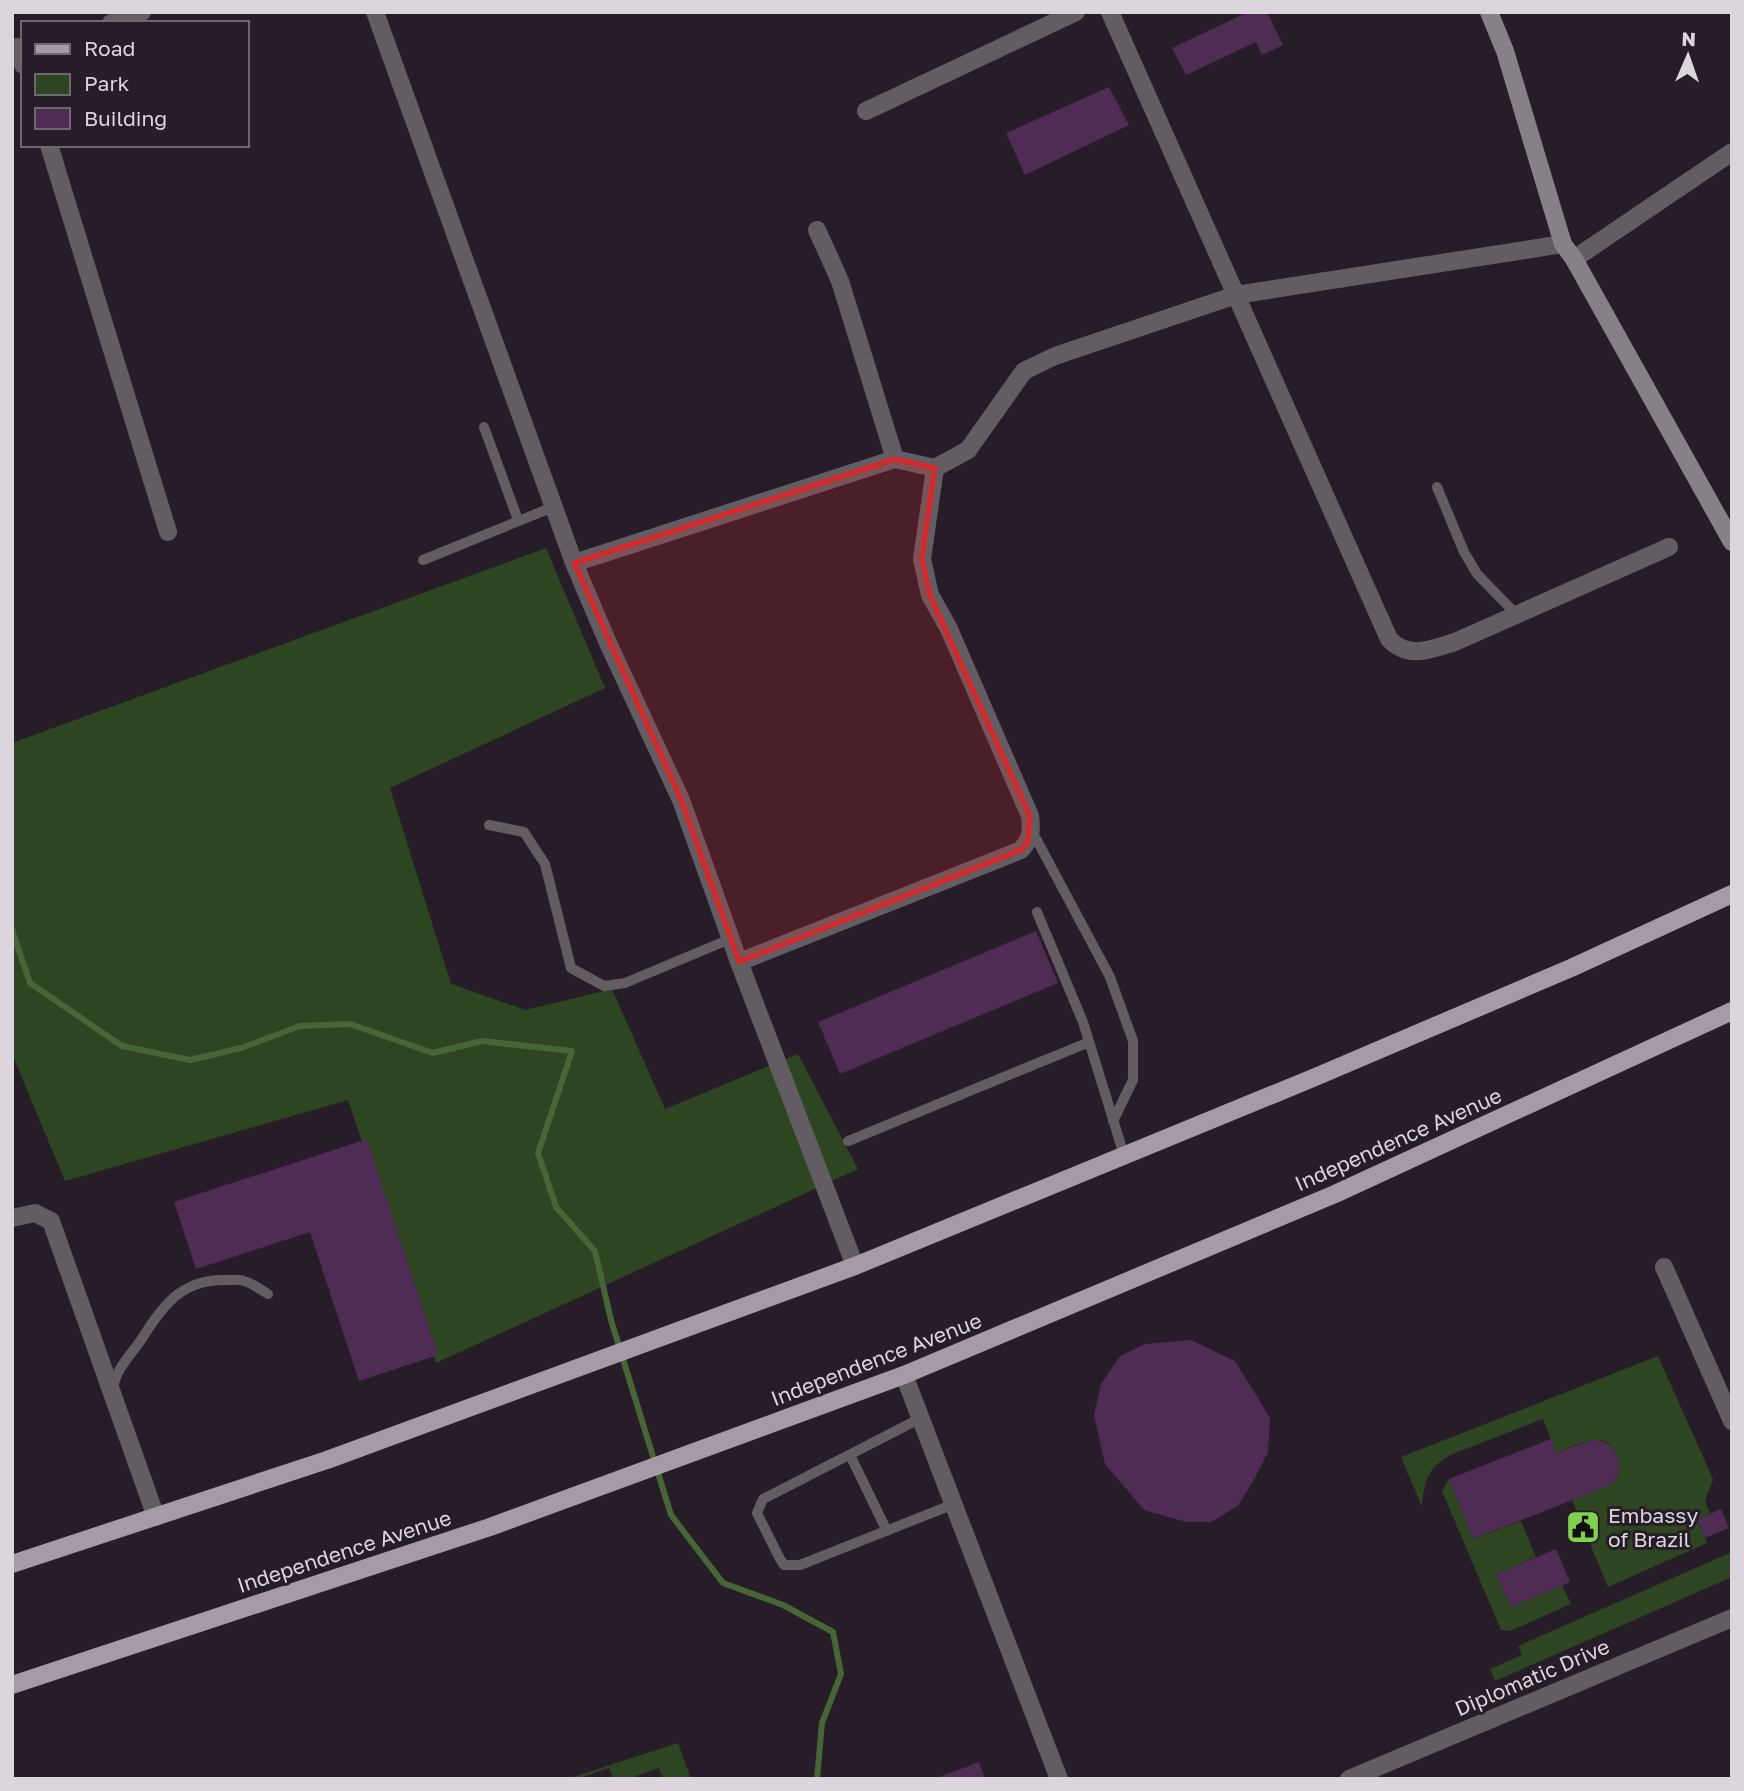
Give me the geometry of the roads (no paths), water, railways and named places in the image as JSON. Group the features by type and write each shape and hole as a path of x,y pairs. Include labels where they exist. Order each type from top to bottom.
{"main road":[{"path":"12,1564 327,1460 718,1314 855,1266 1313,1078 1571,968 1732,894"},
{"name":"Independence Avenue","path":"12,1685 490,1527 904,1375 1335,1194 1732,1011"}],"street":[{"path":"117,21 142,12"},
{"path":"375,12 574,563 681,800 730,939 855,1266"},
{"path":"866,111 1076,12"},
{"path":"1110,12 1389,639 1398,648 1419,652 1455,642 1669,547"},
{"path":"1489,12 1505,51 1563,244 1732,542"},
{"path":"50,147 168,532"},
{"path":"1574,260 1732,152"},
{"path":"817,230 840,281 895,459"},
{"path":"574,563 895,459 935,468 968,450 1024,371 1055,356 1236,295 1563,244"},
{"path":"739,962 1021,850 1028,842 1032,831 1030,816 949,629 930,595 922,559 935,468"},
{"path":"12,1218 35,1213 51,1222 156,1517"},
{"path":"1664,1267 1732,1421"},
{"path":"904,1375 1059,1779"},
{"name":"Diplomatic Drive","path":"1349,1779 1732,1618"}],"lane":[{"path":"484,427 518,520"},
{"path":"1437,487 1464,552 1477,574 1517,615"},
{"path":"423,560 554,507"},
{"path":"489,825 524,832 545,864 571,968 604,986 625,983 730,939"},
{"path":"1032,831 1110,977 1133,1041 1133,1080 1113,1121"},
{"path":"1037,912 1083,1022 1124,1155"},
{"path":"848,1141 1089,1042"},
{"path":"112,1391 122,1365 162,1307 186,1288 216,1280 244,1281 268,1294"},
{"path":"921,1418 763,1499 757,1513 783,1565 800,1565 954,1504"},
{"path":"850,1455 887,1531"}],"waterway":[{"path":"12,930 30,983 122,1046 190,1060 241,1048 300,1026 350,1024 433,1053 482,1041 572,1051 538,1153 556,1207 595,1251 611,1320 671,1515 723,1583 783,1605 833,1632 841,1674 822,1723 817,1779"}],"place":[{"name":"Embassy of Brazil","path":"1583,1527"}]}
